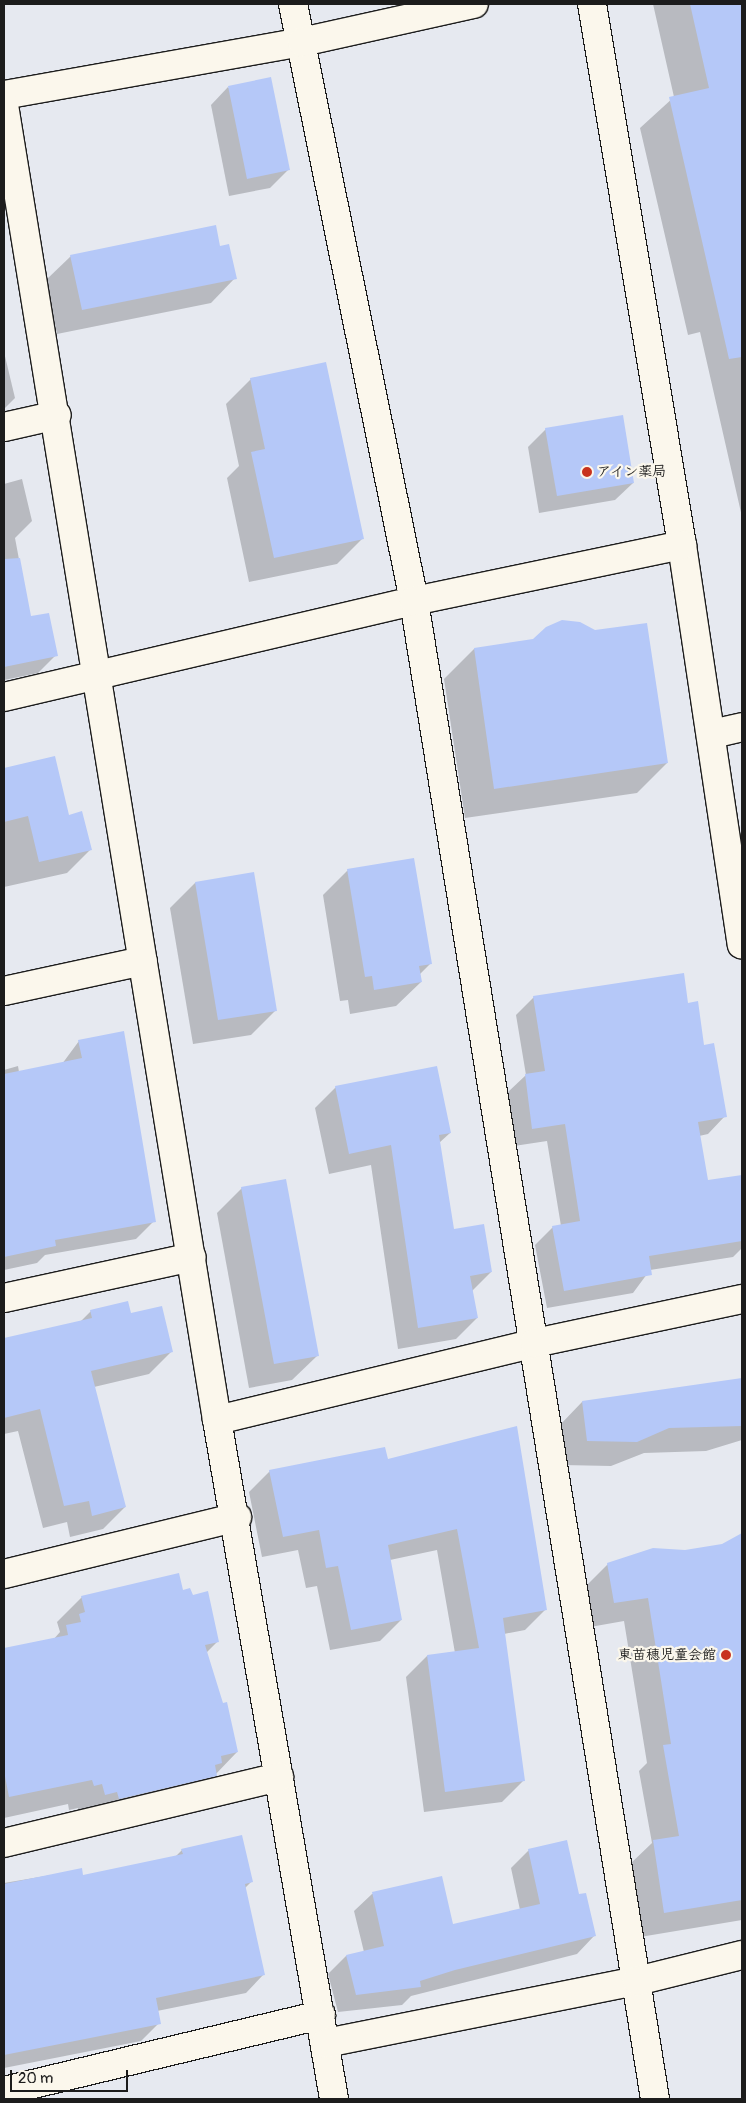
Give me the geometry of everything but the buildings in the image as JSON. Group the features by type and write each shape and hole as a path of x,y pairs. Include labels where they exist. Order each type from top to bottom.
{"street":[{"path":"293,4 414,601 536,1343 655,2099"},
{"path":"4,95 302,42 474,4"},
{"path":"592,4 682,545 712,734 742,945"},
{"path":"4,105 9,171 57,415 217,1420 237,1517 334,2099"},
{"path":"4,427 57,415"},
{"path":"4,697 98,677 414,601 682,545"},
{"path":"712,734 742,727"},
{"path":"4,991 143,961"},
{"path":"4,1298 192,1257"},
{"path":"217,1420 536,1343 742,1299"},
{"path":"4,1574 237,1517"},
{"path":"4,1843 279,1777"},
{"path":"326,2043 637,1981 742,1955"},
{"path":"4,2090 321,2015"}],"place":[{"name":"アイン薬局","path":"587,472"},
{"name":"東苗穂児童会館","path":"726,1655"}]}
